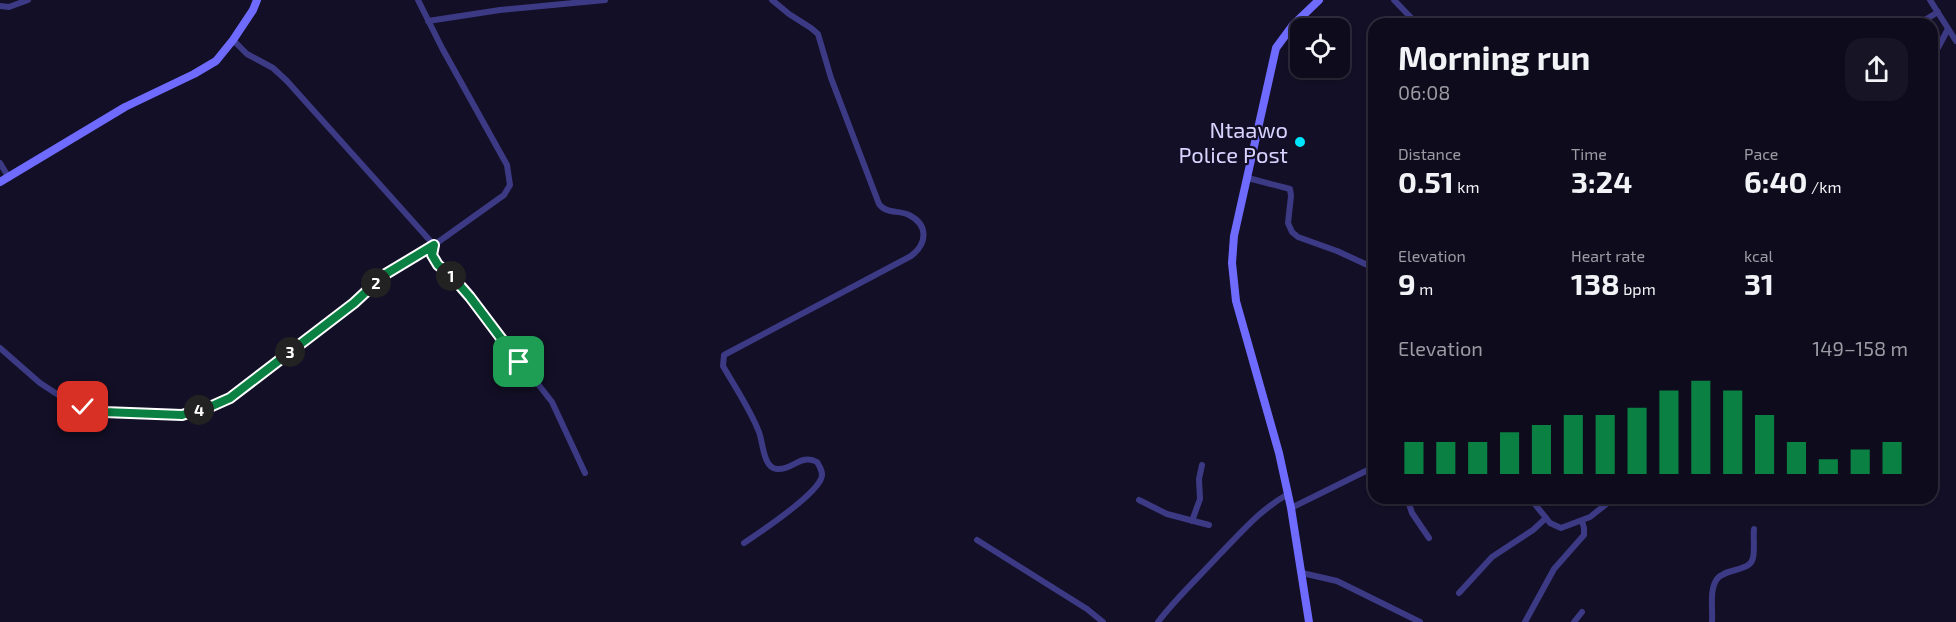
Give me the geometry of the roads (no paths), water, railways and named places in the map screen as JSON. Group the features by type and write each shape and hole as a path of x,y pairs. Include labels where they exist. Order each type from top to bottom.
{"street":[{"path":"0,6 9,8 28,0"},
{"path":"0,182 125,107 216,61 233,40 257,0"},
{"path":"0,348 40,383 83,407 104,412 182,415 212,406 230,398 354,303 384,275 434,245 504,195 510,185 507,165 418,0"},
{"path":"428,21 500,10 605,0"},
{"path":"744,543 775,522 815,488 822,478 822,473 817,462 808,459 802,459 777,469 772,467 767,460 760,433 723,366 724,355 911,256 920,250 924,242 924,233 917,220 909,215 886,210 879,204 831,78 818,34 772,0"},
{"path":"1309,622 1288,494 1279,453 1241,322 1233,284 1232,263 1234,236 1276,48 1293,25 1319,0"},
{"path":"1394,0 1411,18"},
{"path":"1930,0 1956,41"},
{"path":"1928,18 1938,12"},
{"path":"1938,48 1948,29"},
{"path":"233,40 248,54 273,68 287,81 434,245"},
{"path":"0,164 9,178"},
{"path":"1248,178 1290,189 1288,223 1292,232 1298,237 1368,265"},
{"path":"434,245 432,255 438,265 450,274 470,297 552,402 585,472"},
{"path":"1192,521 1200,499 1202,465"},
{"path":"1291,508 1368,470"},
{"path":"1158,622 1247,524 1268,506 1288,494"},
{"path":"1138,500 1167,514 1209,525"},
{"path":"1409,504 1412,513 1429,538"},
{"path":"1535,504 1546,518 1556,527 1561,528 1596,513 1607,504"},
{"path":"1459,593 1492,557 1533,530 1546,518"},
{"path":"1525,622 1554,569 1584,535 1582,520"},
{"path":"1712,622 1713,590 1716,580 1720,576 1749,565 1753,558 1754,529"},
{"path":"977,540 1087,609 1103,622"},
{"path":"1302,573 1337,581 1420,622"},
{"path":"1574,622 1582,612"}],"place":[{"name":"Ntaawo Police Post","path":"1300,142"}]}
